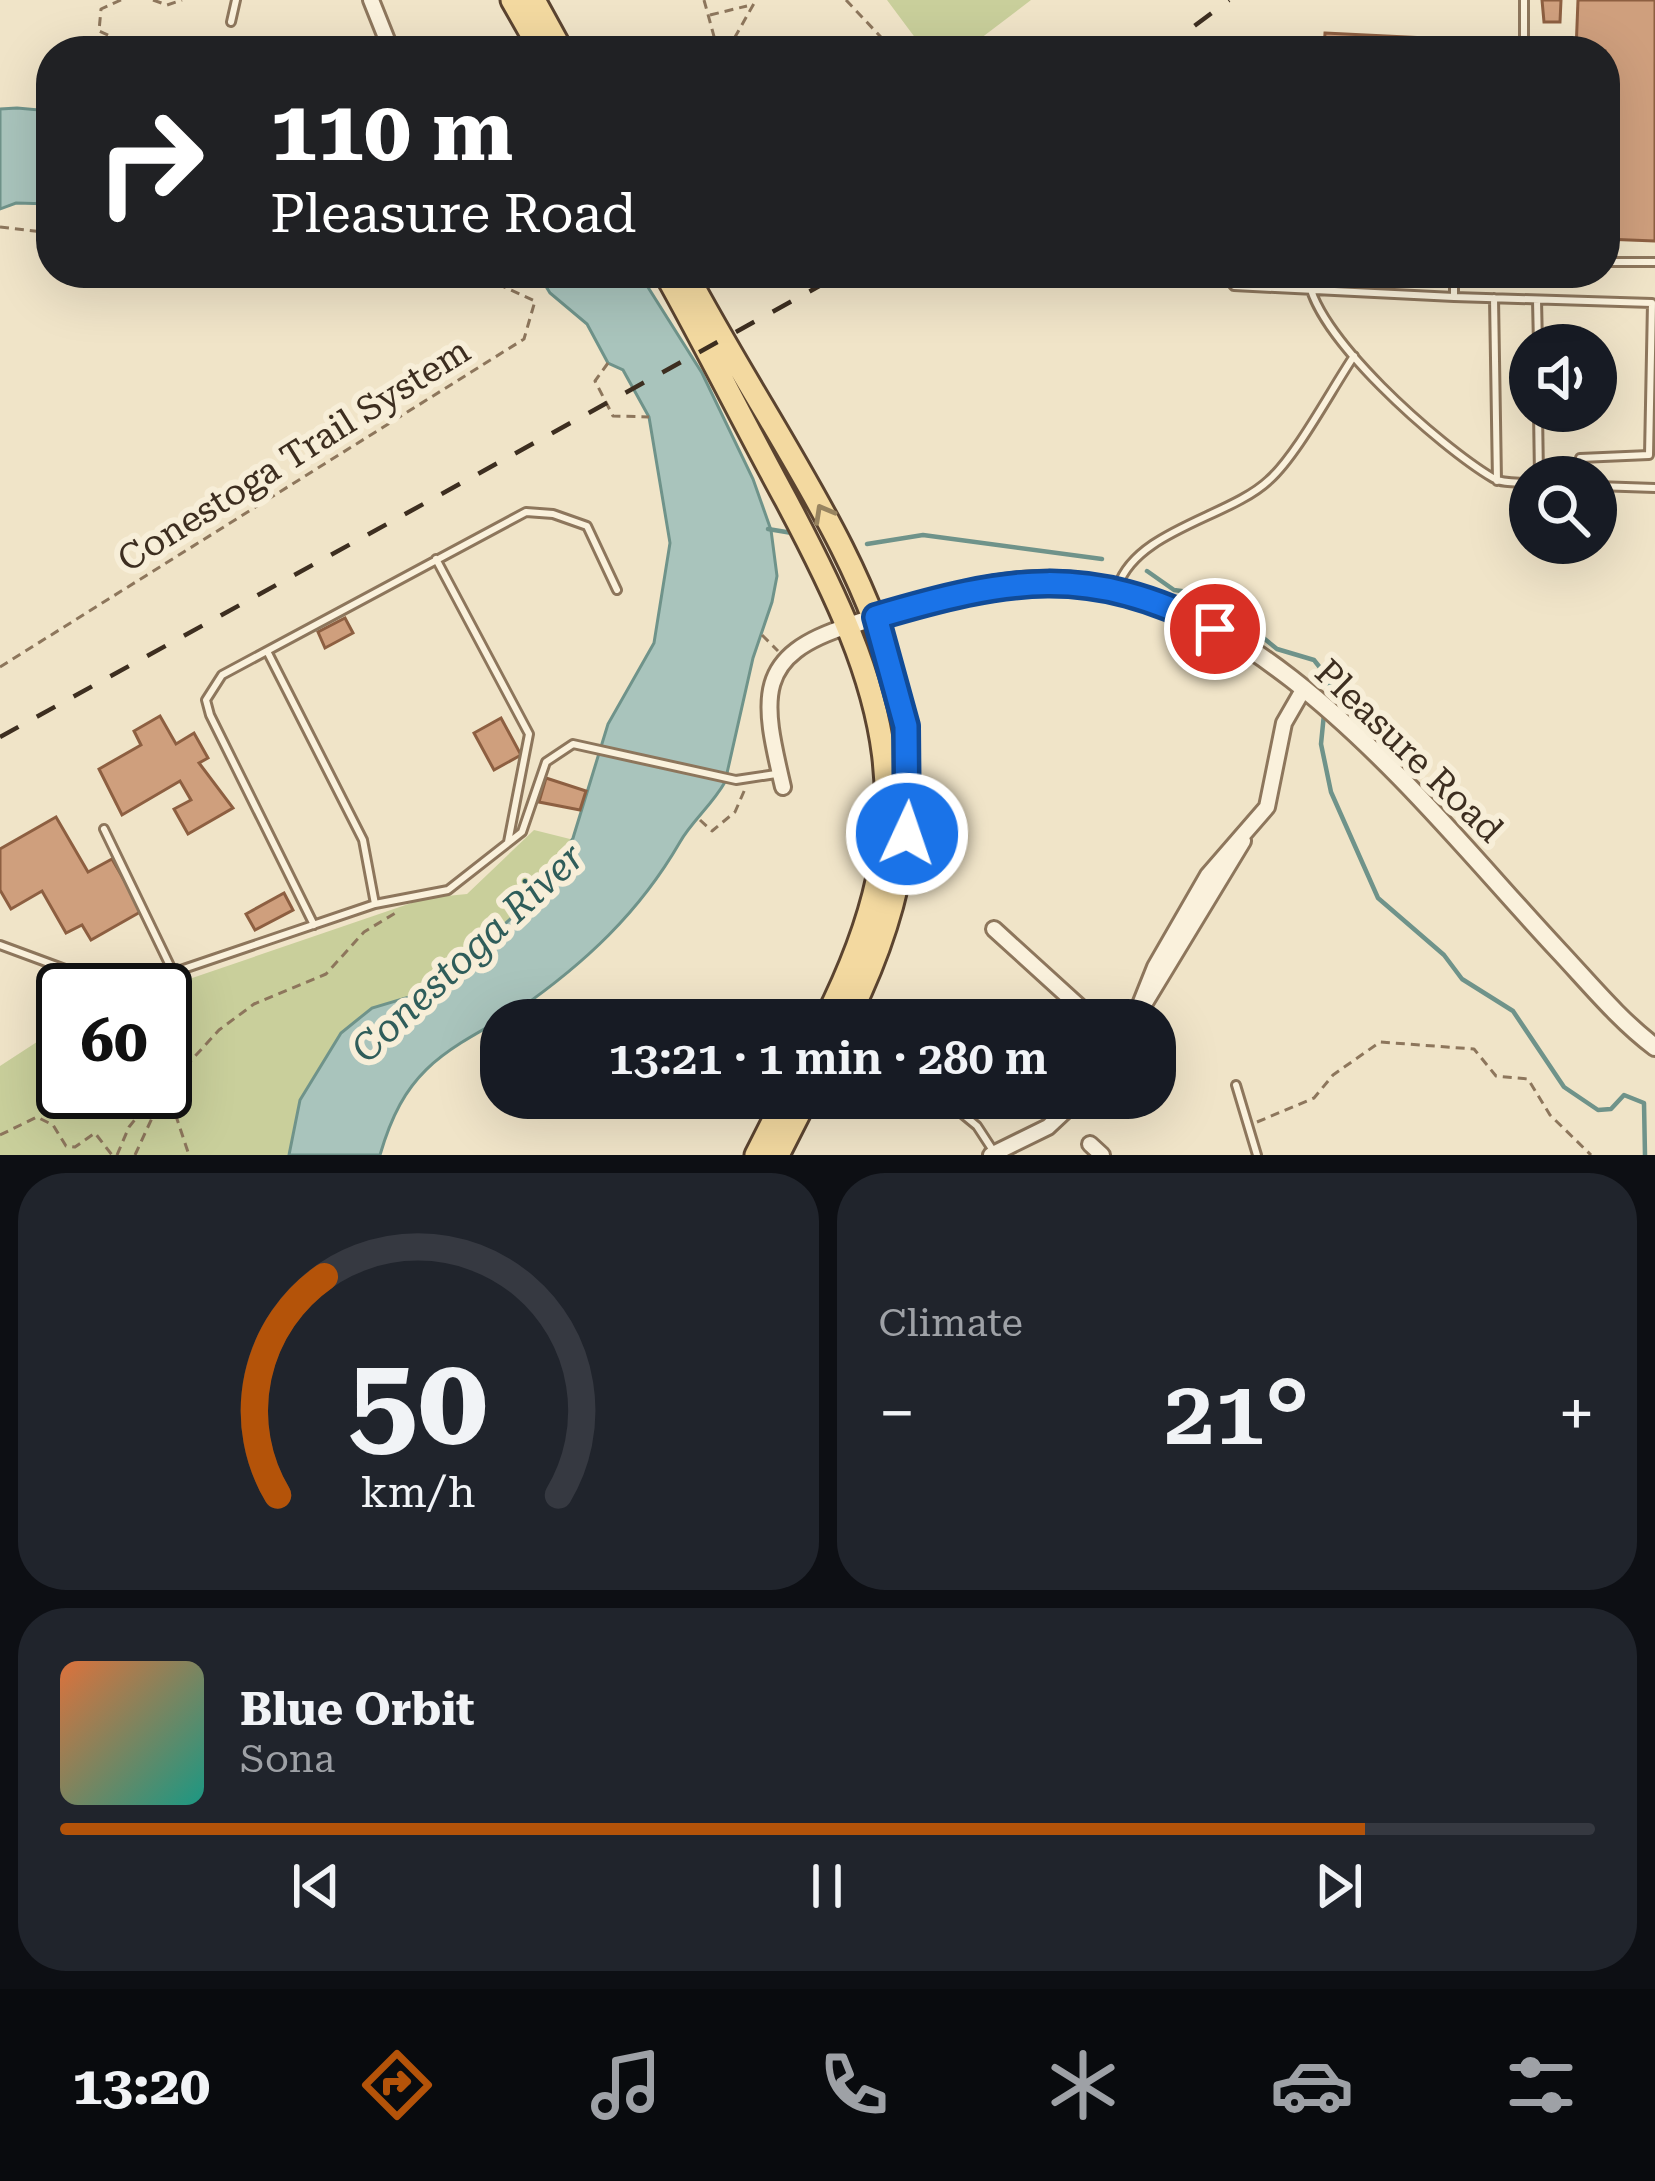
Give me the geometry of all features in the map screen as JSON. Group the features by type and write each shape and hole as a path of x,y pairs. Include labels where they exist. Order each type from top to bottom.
{"main road":[{"path":"512,0 532,36"},
{"path":"534,0 554,36"},
{"path":"673,288 851,625 880,730 885,829 869,918 834,999"},
{"path":"694,288 876,617 906,726 909,812 888,923 856,999"},
{"path":"757,1155 775,1119"},
{"path":"778,1155 796,1119"}],"street":[{"path":"371,0 385,36"},
{"name":"Pleasure Road","path":"784,656 806,640 851,625 1008,583 1060,580 1117,589 1215,629 1303,690 1362,741 1655,1047"},
{"path":"782,780 770,690 784,656"},
{"path":"1145,999 1267,807 1284,723 1303,690"},
{"path":"994,929 1071,999"},
{"path":"993,1154 1056,1119"}],"lane":[{"path":"231,22 236,0"},
{"path":"1524,0 1524,36"},
{"path":"1620,262 1655,262"},
{"path":"1255,288 1652,303 1649,455 1617,456"},
{"path":"1308,288 1354,356 1401,404 1497,481 1509,482"},
{"path":"1454,288 1454,297"},
{"path":"1494,298 1497,481"},
{"path":"1537,300 1538,324"},
{"path":"1117,589 1121,575 1165,537 1269,480 1354,356"},
{"path":"1617,487 1655,488"},
{"path":"314,926 206,700 222,675 526,512 553,514 587,526 617,590"},
{"path":"436,559 529,734 507,845"},
{"path":"267,651 364,840 375,904"},
{"path":"192,968 375,904 460,885 527,826 550,757 573,743 726,778 782,780"},
{"path":"104,829 169,963"},
{"path":"0,944 50,963"},
{"path":"1236,1085 1257,1155"},
{"path":"968,1119 993,1154"}],"path":[{"path":"110,36 99,31 101,9 121,0"},
{"path":"153,0 167,5 182,0"},
{"path":"704,0 714,36"},
{"path":"735,36 756,0"},
{"path":"846,0 881,36"},
{"path":"709,16 724,8 750,6"},
{"path":"0,226 36,231"},
{"name":"Conestoga Trail System","path":"0,667 524,339 535,301 507,288"},
{"path":"608,362 595,381 614,416 649,417"},
{"path":"762,635 784,656"},
{"path":"700,820 712,831 735,812 748,780"},
{"path":"192,1055 254,1004 326,974 364,932 399,910 401,899"},
{"path":"1250,1124 1302,1106 1333,1075 1389,1040 1474,1049 1496,1076 1528,1079 1550,1115 1591,1155"},
{"path":"0,1135 38,1118 52,1125 66,1146 75,1147 95,1133 114,1155 136,1119"},
{"path":"135,1155 150,1119"},
{"path":"175,1119 189,1155"}],"green space":[{"path":"887,0 1031,0 984,36 914,36"},
{"path":"534,830 618,851 340,1155 0,1155 0,1066 36,1043 36,1119 192,1119 192,978 426,898 467,894"}],"water":[{"path":"0,109 36,110 36,204 0,209"},
{"path":"547,288 648,288 702,373 753,479 771,530 777,576 725,782 647,892 588,955 533,999 480,999 480,1032 444,1054 413,1084 380,1155 289,1155 300,1100 341,1033 372,1008 416,995 457,967 537,895 573,838 608,724 654,643 670,543 649,417 623,370 608,363 587,324"}],"building":[{"path":"1542,0 1561,0 1560,22 1544,22"},
{"path":"1578,0 1655,0 1655,241 1620,240 1620,36 1577,36"},
{"path":"1325,33 1386,36 1325,36"},
{"path":"345,618 353,633 325,648 318,632"},
{"path":"160,716 176,744 194,733 208,758 199,763 233,808 188,834 174,809 191,800 180,781 122,815 99,769 141,745 134,731"},
{"path":"501,718 521,755 494,770 474,733"},
{"path":"546,778 586,791 580,810 539,802"},
{"path":"56,817 88,872 112,859 142,911 91,940 82,925 66,933 42,891 11,909 0,890 0,849"},
{"path":"284,893 293,910 255,930 246,914"}],"waterway":[{"path":"768,529 792,533"},
{"path":"867,544 923,535 1102,559"},
{"path":"1147,571 1174,590 1210,595 1277,649 1314,660 1329,679 1331,700"},
{"path":"1324,714 1321,744 1331,792 1378,898 1444,955 1462,979 1513,1011 1564,1087 1598,1110 1611,1109 1624,1095 1644,1103 1645,1155"}],"railway":[{"path":"1181,36 1229,0"},
{"path":"0,737 816,288"}],"route":[{"path":"907,834 906,726 876,617 982,587 1060,580 1127,592 1215,629"}],"water label":[{"name":"Conestoga River","path":"468,953"}]}
